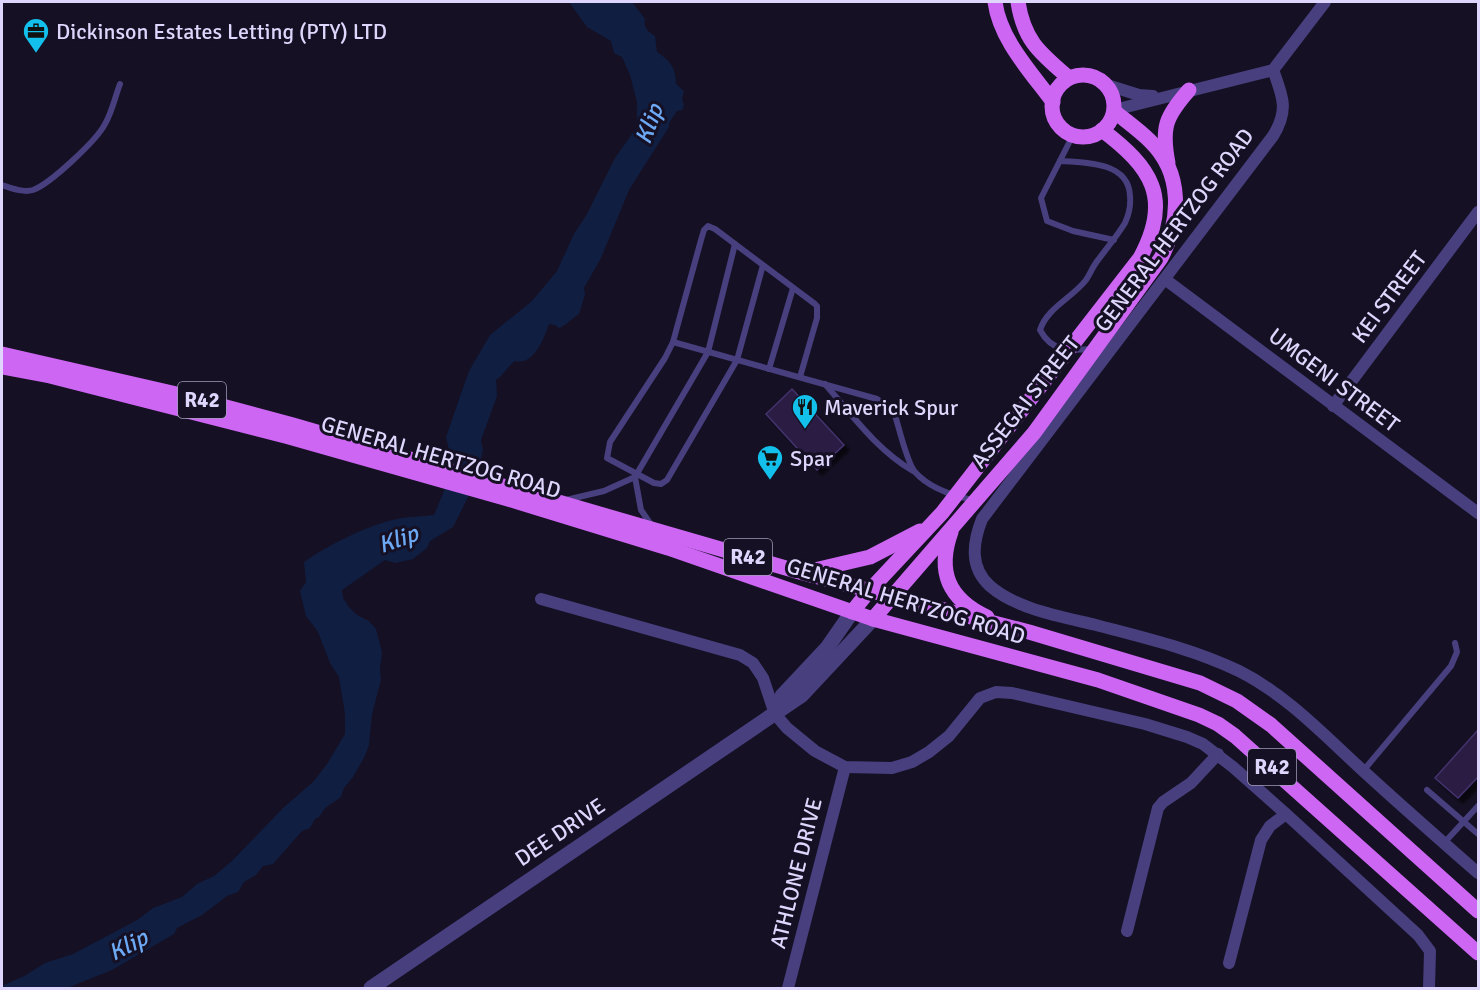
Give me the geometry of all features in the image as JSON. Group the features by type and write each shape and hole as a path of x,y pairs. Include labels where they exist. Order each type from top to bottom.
{"main road":[{"path":"995,2 1006,38 1053,102"},
{"path":"1018,2 1021,21 1030,40 1044,57 1069,78"},
{"path":"1089,75 1107,85 1112,94 1114,110 1109,123 1102,130 1093,135 1073,135 1057,122 1053,112 1053,102 1055,93 1061,84 1069,78 1089,75"},
{"path":"1168,167 1165,149 1167,119 1173,108 1189,90"},
{"name":"ASSEGAI STREET","path":"873,620 1034,433 1161,258 1167,246 1173,231 1176,198 1168,167 1151,142 1114,110"},
{"name":"ASSEGAI STREET","path":"852,612 933,524 1140,258 1152,231 1156,213 1155,192 1145,170 1126,149 1102,130"},
{"name":"GENERAL HERTZOG ROAD","path":"2,354 181,395 509,493 873,620 1098,680 1177,706 1218,724 1291,784 1397,882 1479,953"},
{"name":"GENERAL HERTZOG ROAD","path":"2,367 50,376 398,460"},
{"name":"GENERAL HERTZOG ROAD","path":"509,493 561,502 803,573 1012,628 1190,680 1213,689 1237,701 1271,725 1476,908"},
{"path":"803,573 870,557 933,524"},
{"path":"953,526 945,556 944,571 948,584 968,605 1012,628"}],"street":[{"path":"1114,110 1273,70 1325,2"},
{"name":"GENERAL HERTZOG ROAD","path":"1273,70 1284,104 1279,127 1166,280 982,519 975,536 974,555 978,569 988,584 1002,596 1044,612 1169,644 1209,657 1242,672 1269,689 1291,705 1479,873"},
{"path":"1107,85 1139,95 1166,97"},
{"name":"KEI STREET","path":"1333,406 1479,212"},
{"name":"UMGENI STREET","path":"1166,280 1479,513"},
{"path":"541,599 740,655 753,663 763,678 775,714 787,728 815,751 845,767 892,768 912,762 949,736 980,698 996,692 1012,693 1145,724 1196,740 1218,754 1418,935 1427,946 1431,956 1429,988"},
{"name":"DEE DRIVE","path":"775,714 782,696 827,648 852,612"},
{"name":"DEE DRIVE","path":"371,988 802,695 873,620"},
{"path":"1127,931 1158,808 1191,783 1218,754"},
{"name":"ATHLONE DRIVE","path":"788,988 845,767"},
{"path":"1229,963 1261,840 1270,826 1286,814"}],"lane":[{"path":"2,185 17,190 33,190 68,164 99,134 106,123 120,84"},
{"path":"1073,135 1041,198 1047,221 1073,231 1114,240"},
{"path":"1060,161 1101,165 1113,169 1124,178 1130,188 1131,204 1124,224 1114,240 1086,280 1049,314 1040,330 1045,339 1055,347 1068,351 1095,349"},
{"path":"763,265 737,360 667,480 658,484 636,476 608,458 608,448 673,342 704,230 708,226 735,244 763,265 793,288 815,304 818,309 800,377"},
{"path":"561,502 604,491 636,476 708,352 735,244"},
{"path":"769,369 793,288"},
{"path":"673,342 877,399 889,407 895,415 914,471"},
{"path":"824,384 894,459 939,488 955,496 975,501"},
{"path":"636,476 641,510 655,530"},
{"path":"1363,771 1451,666 1457,652 1455,643"},
{"path":"1426,790 1479,834"},
{"path":"1444,843 1479,806"}],"water":[{"name":"Klip","path":"569,2 632,2 645,19 647,29 655,36 657,52 669,61 676,84 684,91 682,99 684,105 669,123 669,127 629,190 601,258 584,288 585,294 579,314 559,328 549,324 533,355 522,361 515,361 496,380 497,396 481,440 483,450 479,467 468,497 453,527 430,541 427,548 413,559 395,563 385,560 342,590 343,598 348,606 376,629 382,652 381,680 372,714 369,745 364,758 344,788 341,797 325,808 310,828 302,831 273,864 263,866 256,875 244,882 238,892 227,896 202,915 177,928 174,934 112,970 67,988 2,988 45,963 73,954 137,920 153,908 182,897 197,884 214,876 232,861 283,808 313,782 345,734 345,714 339,677 330,663 318,632 306,616 300,591 306,582 304,562 336,543 374,526 402,518 434,515 444,491 451,458 446,437 469,371 490,335 532,301 557,271 615,158 637,127 637,102 630,75 622,57 614,53 611,41 587,27"}],"building":[{"name":"Maverick Spur","path":"792,389 844,445 817,470 766,414"},
{"path":"1478,730 1478,777 1458,798 1435,778"}],"place":[{"name":"Dickinson Estates Letting (PTY) LTD","path":"36,54"},
{"name":"Maverick Spur","path":"805,430"},
{"name":"Spar","path":"770,481"}]}
